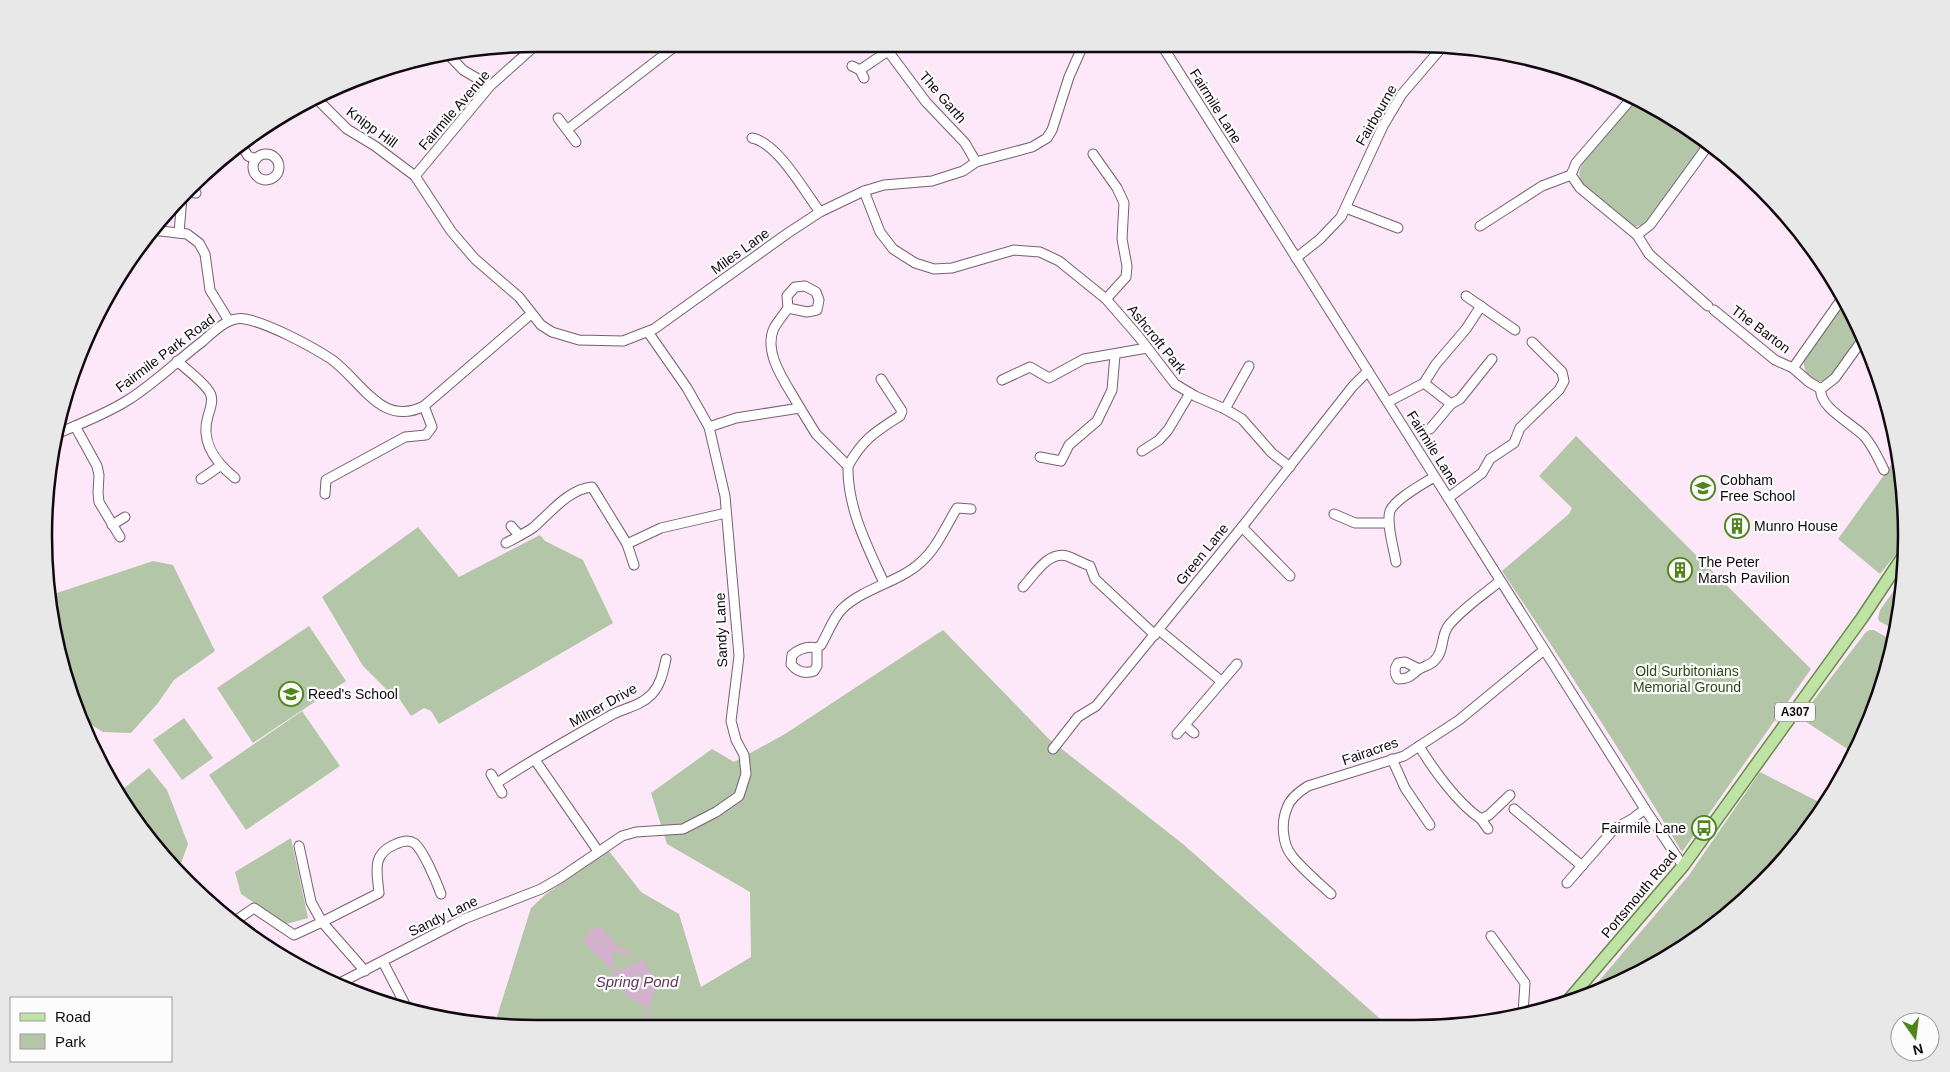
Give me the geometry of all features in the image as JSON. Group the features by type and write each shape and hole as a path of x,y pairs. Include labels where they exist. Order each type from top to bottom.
{"main road":[{"name":"Portsmouth Road","path":"1577,991 1683,866 1862,618 1896,567"}],"street":[{"path":"568,129 668,52"},
{"path":"858,71 886,52"},
{"name":"The Garth","path":"889,52 926,102 965,144 976,162"},
{"name":"Miles Lane","path":"415,176 457,238 475,258 519,298 541,325 552,332 579,340 623,341 648,332 820,212 864,191 884,185 932,181 963,171 976,162 1032,147 1047,138 1052,130 1069,76 1080,52"},
{"name":"Fairmile Lane","path":"1166,52 1644,809 1683,866"},
{"name":"Fairmile Avenue","path":"415,176 490,86 526,53"},
{"name":"Fairbourne","path":"1296,258 1320,239 1341,217 1383,126 1402,94 1437,53"},
{"path":"454,60 463,70 490,86"},
{"path":"1480,226 1542,186 1570,175 1576,163 1588,148 1628,102"},
{"name":"Knipp Hill","path":"321,103 348,129 375,146 415,176"},
{"path":"558,118 576,142"},
{"path":"752,138 761,140 785,161 820,212"},
{"path":"244,150 248,156 256,159"},
{"path":"1637,235 1650,225 1705,150"},
{"path":"1093,154 1117,188 1124,203 1122,239 1127,266 1126,277 1106,299"},
{"name":"The Barton","path":"1570,175 1580,188 1637,235 1649,254 1711,308 1775,360 1793,368 1821,390 1822,398 1827,405 1864,436 1873,448 1884,470"},
{"name":"Ashcroft Park","path":"864,191 880,232 893,249 915,264 934,269 952,268 1014,250 1040,252 1059,261 1106,299 1175,384 1242,419 1272,453 1290,467"},
{"path":"179,233 181,208"},
{"path":"1346,208 1398,228"},
{"path":"161,231 187,234 199,243 205,254 210,290 230,321"},
{"path":"1466,296 1515,330"},
{"name":"The Barton","path":"1793,368 1838,303"},
{"path":"1388,402 1424,383 1436,364 1466,329 1481,306"},
{"path":"788,308 774,328 770,344 774,359 816,434 848,466"},
{"name":"Fairmile Park Road","path":"65,430 127,401 215,330 236,319 247,319 306,344 333,360 370,397 388,410 412,412 424,406 531,314"},
{"name":"Sandy Lane","path":"345,980 464,919 541,889 622,836 636,832 683,829 716,812 739,796 746,774 744,755 736,740 731,721 738,656 724,496 709,428 687,388 648,332"},
{"path":"1448,498 1482,472 1490,459 1514,443 1520,428 1559,390 1564,381 1562,372 1532,342"},
{"path":"1821,390 1835,378 1858,345"},
{"path":"1002,380 1030,367 1049,378 1084,359 1147,348"},
{"path":"1040,457 1062,461 1069,445 1096,421 1112,390 1115,355"},
{"path":"1430,429 1450,404 1460,399 1492,359"},
{"path":"178,361 211,395 212,402 205,424 206,438 212,456 220,466 235,478"},
{"path":"1225,409 1249,366"},
{"name":"Green Lane","path":"1053,748 1078,717 1096,706 1242,527 1353,386 1368,371"},
{"path":"881,379 902,411 900,416 867,438 856,451 848,466 848,483 853,508 884,583"},
{"path":"1424,383 1450,404"},
{"path":"1142,451 1159,440 1168,430 1190,393"},
{"path":"325,494 326,480 405,437 426,436 432,427 424,406"},
{"path":"709,428 736,418 800,408"},
{"path":"75,426 97,466 99,475 98,497 102,507 120,537"},
{"path":"201,480 220,466"},
{"path":"1396,562 1389,523 1390,512 1395,504 1434,476"},
{"path":"506,543 532,528 556,506 584,488 592,487 627,544 634,565"},
{"path":"817,648 821,645 842,609 884,583 910,571 926,558 957,508 971,509"},
{"path":"627,544 660,528 726,513"},
{"path":"1334,514 1355,523 1389,523"},
{"path":"112,525 125,517"},
{"path":"511,526 519,535"},
{"path":"1242,527 1290,576"},
{"path":"1023,587 1049,560 1057,556 1067,556 1090,566 1095,579 1157,632 1221,681"},
{"path":"1418,670 1434,661 1441,652 1444,635 1448,626 1467,607 1500,581"},
{"name":"Fairacres","path":"1331,894 1291,855 1284,840 1283,823 1287,806 1298,793 1308,786 1404,756 1459,720 1544,650"},
{"name":"Milner Drive","path":"497,783 611,715 641,703 653,692 662,678 666,659"},
{"path":"1177,734 1237,664"},
{"path":"1185,725 1194,733"},
{"path":"1419,746 1428,762 1469,811 1480,819 1488,830"},
{"path":"1392,759 1405,788 1430,826"},
{"path":"535,760 598,851"},
{"path":"491,774 502,794"},
{"path":"1480,819 1489,815 1510,796"},
{"path":"1514,809 1582,866"},
{"path":"1568,883 1614,829 1632,819 1644,809"},
{"path":"239,918 254,908 294,935 379,894 377,870 380,854 389,847 408,840 416,843 442,894"},
{"path":"299,846 311,902 322,922 365,971"},
{"path":"1491,936 1525,983 1523,1007"},
{"path":"383,962 403,1001"}],"green space":[{"path":"1631,104 1656,117 1702,147 1646,224 1634,227 1581,184 1579,173 1583,161"},
{"path":"1840,306 1857,343 1844,362 1833,375 1821,381 1812,378 1806,373 1803,362 1805,356"},
{"name":"Old Surbitonians Memorial Ground","path":"1576,436 1811,669 1682,852 1639,781 1502,571 1569,514 1572,508 1539,476"},
{"path":"1892,464 1898,536 1897,553 1880,574 1838,539"},
{"path":"418,527 459,577 540,535 545,541 583,560 613,623 439,724 431,711 424,708 411,716 394,691 388,691 363,666 322,597"},
{"path":"153,561 173,565 215,651 174,680 158,703 131,733 103,732 90,724 78,691 62,630 57,593"},
{"path":"1894,591 1889,626 1879,621 1880,610"},
{"path":"309,626 346,681 253,743 217,688"},
{"path":"943,630 1049,739 1183,844 1381,1020 536,1020 497,1017 531,908 546,894 609,851 641,892 679,914 701,987 751,957 750,892 667,844 651,793 712,749 734,762 785,734"},
{"path":"1874,630 1886,637 1872,691 1848,749 1800,718 1866,632"},
{"path":"302,711 340,766 246,830 209,775"},
{"path":"184,718 213,758 182,780 153,740"},
{"path":"149,768 167,790 188,844 181,864 152,830 124,788"},
{"path":"1760,772 1818,802 1778,855 1733,900 1683,938 1656,955 1596,984 1689,875"},
{"path":"291,838 308,918 286,924 241,894 235,872"}],"water":[{"path":"602,928 615,944 637,959 612,951 615,972 583,942 590,929"},
{"name":"Spring Pond","path":"644,960 656,985 649,1009 625,994 613,973"}],"waterway":[{"path":"649,1009 649,1020"}],"place":[{"name":"Cobham Free School","path":"1703,488"},
{"name":"Munro House","path":"1737,526"},
{"name":"The Peter Marsh Pavilion","path":"1680,570"},
{"name":"Reed's School","path":"291,694"},
{"name":"Fairmile Lane","path":"1704,828"}]}
